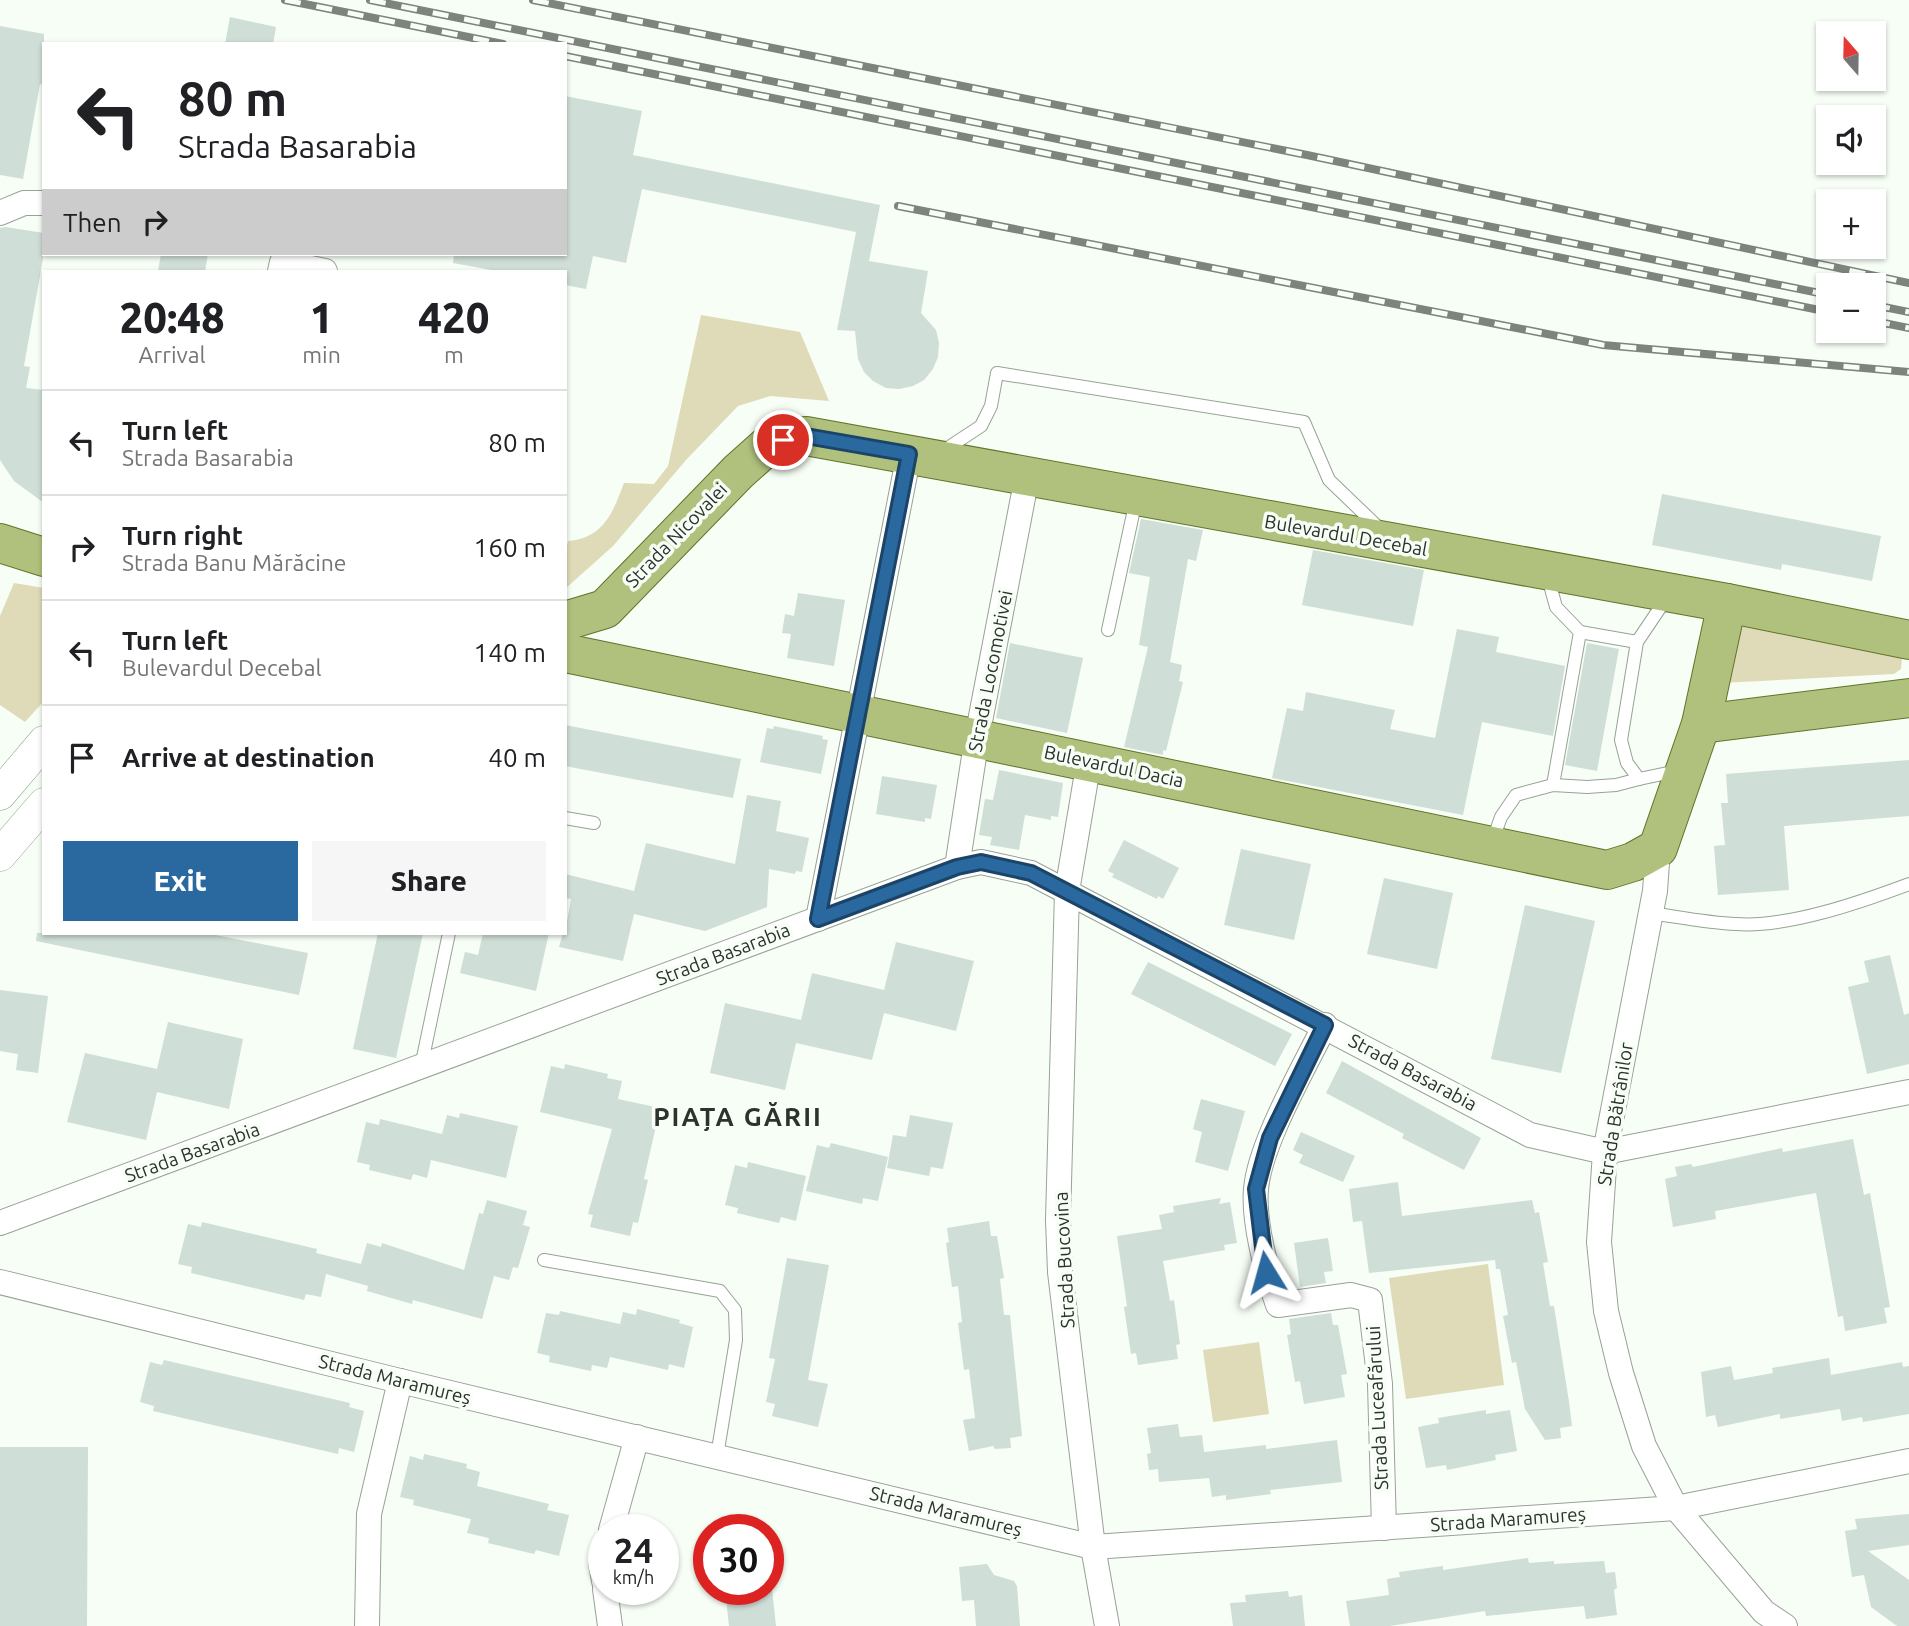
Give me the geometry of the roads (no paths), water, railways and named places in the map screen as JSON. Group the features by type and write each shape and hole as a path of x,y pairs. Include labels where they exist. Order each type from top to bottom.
{"main road":[{"name":"Bulevardul Decebal","path":"783,440 806,436 921,456 1136,498 1727,603 1909,640"},
{"name":"Strada Nicovalei","path":"606,609 738,472 766,447 783,440"},
{"path":"0,535 42,536"},
{"path":"0,543 42,556"},
{"name":"Strada Bătrânilor","path":"1658,848 1702,724 1727,603"},
{"path":"567,620 606,609 618,648 627,664"},
{"name":"Bulevardul Dacia","path":"567,653 1607,870 1633,862 1658,848"},
{"path":"1702,724 1909,698"}],"street":[{"path":"0,213 24,203 42,203"},
{"path":"281,267 314,270"},
{"path":"818,919 857,713 921,456"},
{"name":"Strada Locomotivei","path":"957,867 977,737 1027,477"},
{"path":"0,794 42,744"},
{"name":"Strada Bucovina","path":"1089,761 1067,891 1059,1197 1060,1272 1093,1547 1107,1626"},
{"path":"0,855 42,806"},
{"name":"Strada Bătrânilor","path":"1658,848 1651,913 1605,1152 1599,1242 1606,1311 1621,1373 1644,1446 1676,1508 1764,1612 1784,1626"},
{"name":"Strada Basarabia","path":"0,1223 957,867 981,862 1031,873 1531,1135 1605,1152 1909,1092"},
{"name":"Strada Luceafărului","path":"1325,1025 1270,1138 1256,1189 1260,1226 1266,1272 1278,1305 1351,1295 1370,1300 1380,1384 1384,1528"},
{"name":"Strada Maramureș","path":"0,1282 1093,1547 1676,1508 1909,1461"},
{"path":"367,1626 369,1514 400,1381"},
{"path":"615,1514 637,1437"},
{"path":"607,1605 610,1626"}],"lane":[{"path":"921,456 981,426 990,406 997,373 1304,422 1329,480 1396,544"},
{"path":"1108,629 1136,498"},
{"path":"1546,570 1556,607 1580,632 1637,642"},
{"path":"1639,779 1627,763 1621,740 1637,642 1670,593"},
{"path":"1553,785 1580,632"},
{"path":"1491,845 1501,817 1516,795 1553,785 1616,785 1686,769"},
{"path":"567,818 594,823"},
{"path":"1651,913 1738,925 1756,923 1828,911 1909,884"},
{"path":"421,1068 449,935"},
{"path":"544,1260 720,1291 735,1310 736,1340 717,1456"}],"railway":[{"path":"285,0 493,42"},
{"path":"370,0 1816,292"},
{"path":"533,0 1307,155 1909,283"},
{"path":"567,56 1816,309"},
{"path":"898,206 1603,345 1909,372"},
{"path":"1886,307 1909,312"},
{"path":"1886,323 1909,328"}],"district":[{"name":"PIAȚA GĂRII","path":"738,1117"}]}
